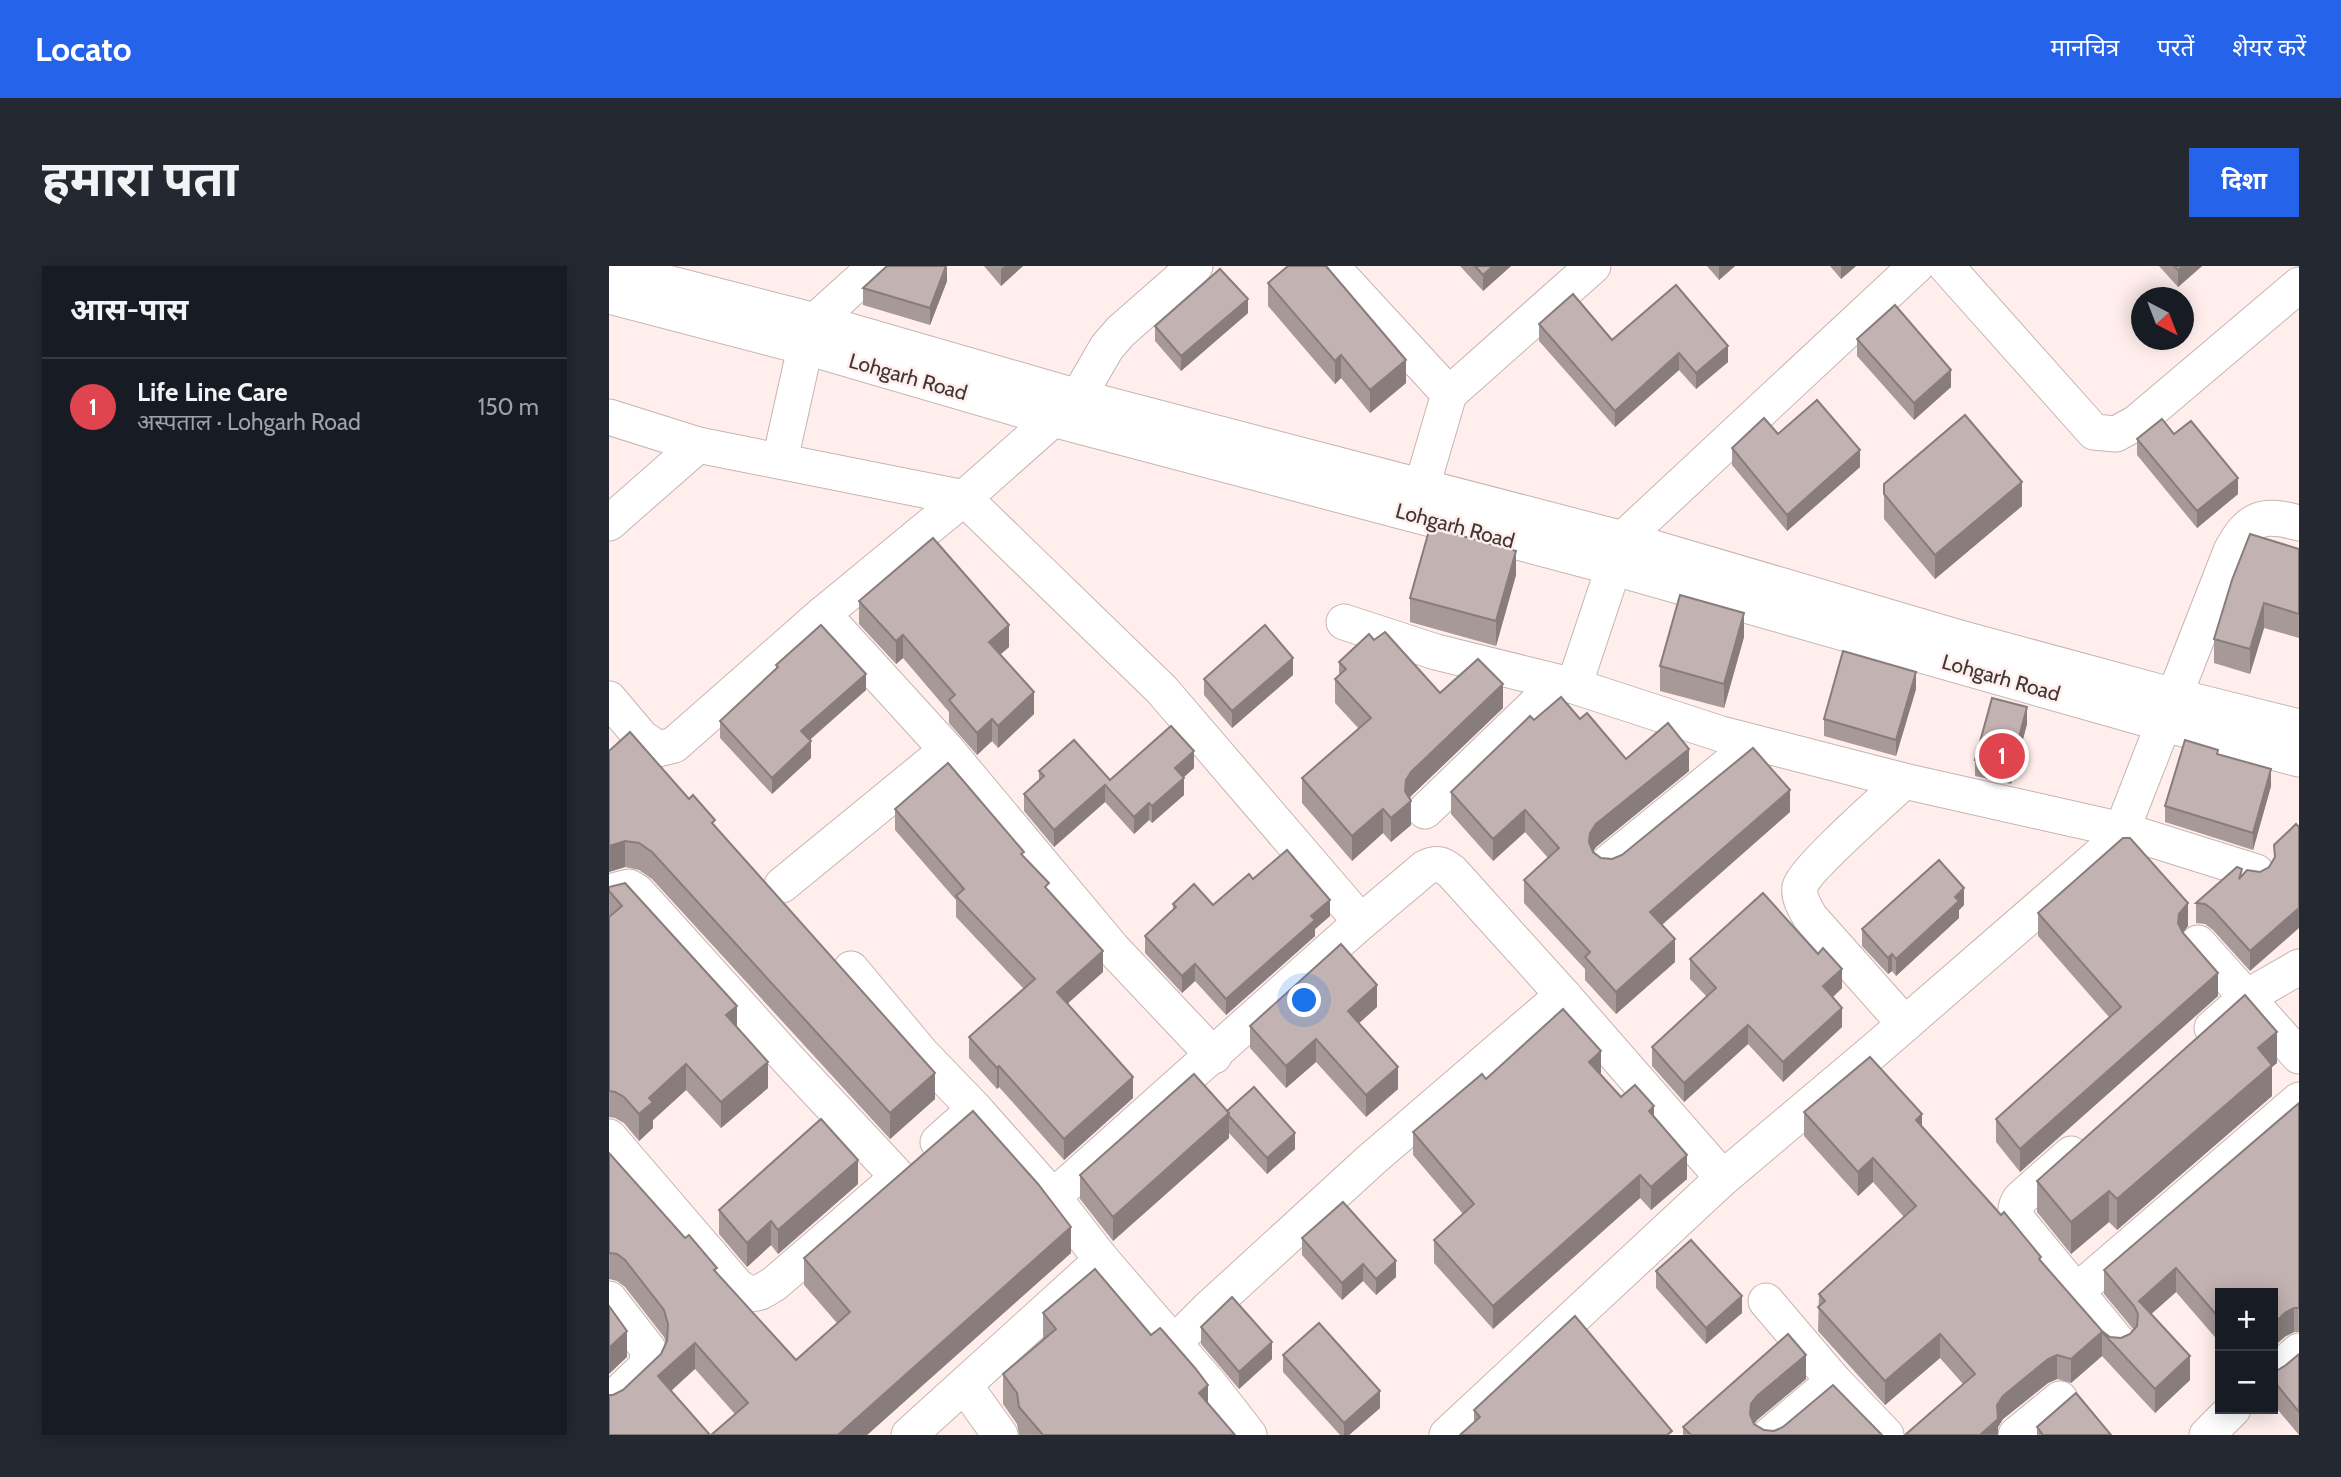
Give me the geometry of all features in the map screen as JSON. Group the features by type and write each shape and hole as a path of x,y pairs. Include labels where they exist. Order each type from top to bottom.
{"street":[{"path":"780,460 810,334 876,266"},
{"path":"609,699 641,737 658,750 674,745 823,614 964,498 1065,408 1121,331 1195,266"},
{"path":"1331,266 1449,394"},
{"path":"1418,501 1449,394 1593,266"},
{"path":"1425,811 1566,684 1617,553 1916,266"},
{"path":"1947,266 2094,432 2116,434 2136,423 2299,285"},
{"path":"609,268 810,334"},
{"name":"Lohgarh Road","path":"609,296 810,334 1065,408 1617,553 2169,710 2299,759"},
{"path":"609,417 698,445 964,498 1162,690 1361,922"},
{"path":"609,523 698,445"},
{"path":"1449,1434 1723,1178 2092,863 2122,830 2241,531 2259,520 2277,517 2299,523"},
{"path":"823,614 947,750 1113,949 1214,1056"},
{"path":"1344,622 1436,652 1566,684 1755,743 1904,781 2122,830 2256,872"},
{"path":"2169,710 2299,727"},
{"path":"1609,862 1755,743"},
{"path":"782,885 947,750"},
{"path":"1904,781 1818,863 1804,878 1800,888 1803,904 1810,917 1905,1024"},
{"path":"1053,1198 1361,922 1425,868 1434,864 1443,865 1563,995 1723,1178"},
{"path":"609,895 629,887 637,892 898,1177"},
{"path":"2198,943 2299,1056"},
{"path":"2185,1052 2247,997 2299,967"},
{"path":"851,969 922,1054 1053,1198 1249,1435"},
{"path":"1173,1344 1371,1160 1563,995"},
{"path":"2077,1291 2299,1100"},
{"path":"609,1137 746,1294 757,1293 774,1284 975,1110"},
{"path":"2092,1135 2020,1199 2015,1214 2117,1342"},
{"path":"909,1435 1102,1260"},
{"path":"609,1299 648,1349 647,1366 609,1402"},
{"path":"1766,1301 1886,1435"},
{"path":"2278,1370 2299,1351"},
{"path":"1770,1435 1835,1381"},
{"path":"965,1386 1000,1435"},
{"path":"2016,1435 2060,1399"},
{"path":"2207,1435 2228,1414"}],"building":[{"path":"887,266 946,266 930,308 863,288"},
{"path":"1288,266 1326,266 1406,360 1370,390 1341,355 1335,361 1268,283"},
{"path":"1475,266 1493,266 1483,275"},
{"path":"1220,269 1248,299 1181,356 1155,326"},
{"path":"1676,285 1728,346 1696,373 1679,353 1615,411 1539,324 1573,294 1612,340"},
{"path":"1895,305 1951,370 1914,403 1857,339"},
{"path":"1817,400 1860,450 1787,515 1732,448 1764,418 1778,434"},
{"path":"1965,415 2022,482 1935,555 1884,494 1884,484"},
{"path":"2162,419 2174,434 2191,421 2238,478 2197,511 2137,439"},
{"path":"1430,527 1516,551 1496,621 1410,598"},
{"path":"2250,534 2299,549 2299,614 2264,603 2250,649 2214,639 2232,580"},
{"path":"933,538 1009,625 989,642 1034,692 998,726 992,719 977,733 949,700 955,695 903,635 896,641 859,601"},
{"path":"1680,595 1744,613 1724,684 1660,666"},
{"path":"821,625 866,674 801,731 811,741 772,778 720,721"},
{"path":"1265,625 1293,658 1232,711 1204,679"},
{"path":"1385,632 1440,693 1478,659 1503,684 1411,772 1406,780 1405,791 1411,801 1391,818 1383,809 1352,836 1302,778 1371,718 1335,679 1346,669 1339,662 1369,634 1374,640"},
{"path":"1843,651 1916,672 1896,740 1824,719"},
{"path":"1561,697 1580,719 1587,713 1626,759 1668,723 1689,749 1596,824 1590,833 1589,842 1593,852 1601,858 1612,859 1622,855 1753,748 1790,790 1650,912 1675,939 1616,992 1585,957 1590,952 1524,880 1559,848 1525,810 1493,839 1451,792 1530,716 1534,720"},
{"path":"1992,698 2027,707 2011,768 1975,760"},
{"path":"1171,726 1194,751 1175,768 1184,778 1152,806 1149,803 1134,817 1105,785 1054,830 1024,794 1044,776 1039,771 1074,740 1110,780"},
{"path":"630,732 689,799 693,795 715,820 712,823 935,1073 890,1113 652,852 639,843 625,841 609,846 609,751"},
{"path":"2185,740 2218,750 2217,754 2271,769 2253,833 2165,806"},
{"path":"948,763 1024,852 1021,854 1049,883 1045,887 1103,951 1057,992 1133,1077 1064,1139 999,1066 997,1068 969,1037 1035,979 956,896 964,889 895,809"},
{"path":"2296,824 2299,827 2299,908 2250,951 2213,910 2205,904 2196,903 2237,867 2242,869 2239,879 2247,870 2260,872 2269,867 2275,857 2274,845"},
{"path":"2123,838 2130,838 2188,903 2179,914 2178,923 2183,933 2218,973 2020,1149 1996,1119 2121,1007 2038,913"},
{"path":"1287,850 1330,900 1311,916 1315,920 1226,999 1195,964 1182,976 1145,936 1176,907 1173,904 1194,884 1213,905 1249,874 1253,879"},
{"path":"1939,860 1964,888 1955,897 1959,901 1896,959 1892,954 1888,958 1862,929"},
{"path":"625,883 737,1006 726,1015 768,1062 721,1102 686,1064 649,1098 653,1102 639,1114 624,1097 609,1091 609,917 622,906 609,891 609,887"},
{"path":"1763,893 1818,954 1823,948 1842,969 1823,986 1842,1008 1783,1062 1748,1025 1684,1083 1652,1047 1716,988 1690,959"},
{"path":"1341,944 1377,985 1348,1011 1398,1067 1366,1095 1316,1039 1286,1066 1250,1026"},
{"path":"2245,995 2277,1032 2258,1048 2272,1065 2117,1199 2109,1191 2071,1222 2037,1181"},
{"path":"1563,1009 1601,1051 1589,1062 1621,1097 1635,1085 1654,1106 1649,1111 1687,1155 1651,1187 1640,1175 1493,1306 1434,1240 1474,1204 1413,1132 1482,1074 1486,1079"},
{"path":"1870,1057 1922,1114 1916,1120 2001,1215 2004,1212 2041,1257 2039,1259 2102,1331 2110,1337 2121,1338 2130,1334 2137,1326 2138,1314 2104,1270 2299,1103 2299,1308 2286,1312 2278,1319 2278,1288 2215,1288 2215,1313 2176,1268 2139,1301 2190,1356 2155,1389 2102,1332 2071,1359 2057,1355 2048,1359 2003,1396 1997,1405 1998,1419 1980,1435 1905,1435 1975,1374 1940,1334 1885,1381 1818,1307 1825,1301 1819,1294 1916,1206 1873,1158 1858,1172 1804,1112"},
{"path":"1194,1074 1229,1113 1113,1217 1080,1175"},
{"path":"1254,1087 1295,1133 1267,1158 1227,1111"},
{"path":"973,1111 1038,1184 1071,1227 838,1435 711,1435 748,1403 695,1343 658,1376 710,1435 609,1435 609,1395 623,1390 661,1354 667,1341 668,1324 664,1310 625,1260 617,1254 609,1253 609,1153 685,1238 689,1235 717,1268 714,1270 796,1360 850,1312 804,1258"},
{"path":"821,1119 858,1160 778,1230 771,1221 747,1243 719,1210"},
{"path":"1343,1202 1396,1261 1376,1279 1363,1264 1342,1283 1302,1238"},
{"path":"1691,1240 1742,1296 1706,1328 1656,1271"},
{"path":"1095,1269 1151,1335 1160,1328 1195,1368 1208,1385 1199,1393 1235,1435 1043,1435 1019,1407 1017,1393 1003,1374 1056,1329 1043,1313"},
{"path":"1232,1297 1272,1342 1239,1372 1201,1327"},
{"path":"609,1306 627,1331 609,1348"},
{"path":"1575,1316 1672,1431 1667,1435 1460,1435 1480,1417 1474,1410"},
{"path":"1319,1323 1380,1391 1344,1423 1283,1355"},
{"path":"1788,1334 1806,1355 1757,1396 1751,1404 1750,1414 1754,1424 1764,1430 1774,1431 1783,1427 1833,1385 1882,1435 1691,1435 1683,1427"},
{"path":"2299,1354 2299,1412 2278,1386 2278,1370"},
{"path":"2076,1393 2111,1435 2043,1435 2037,1427"}],"place":[{"name":"Life Line Care","path":"2002,756"}]}
